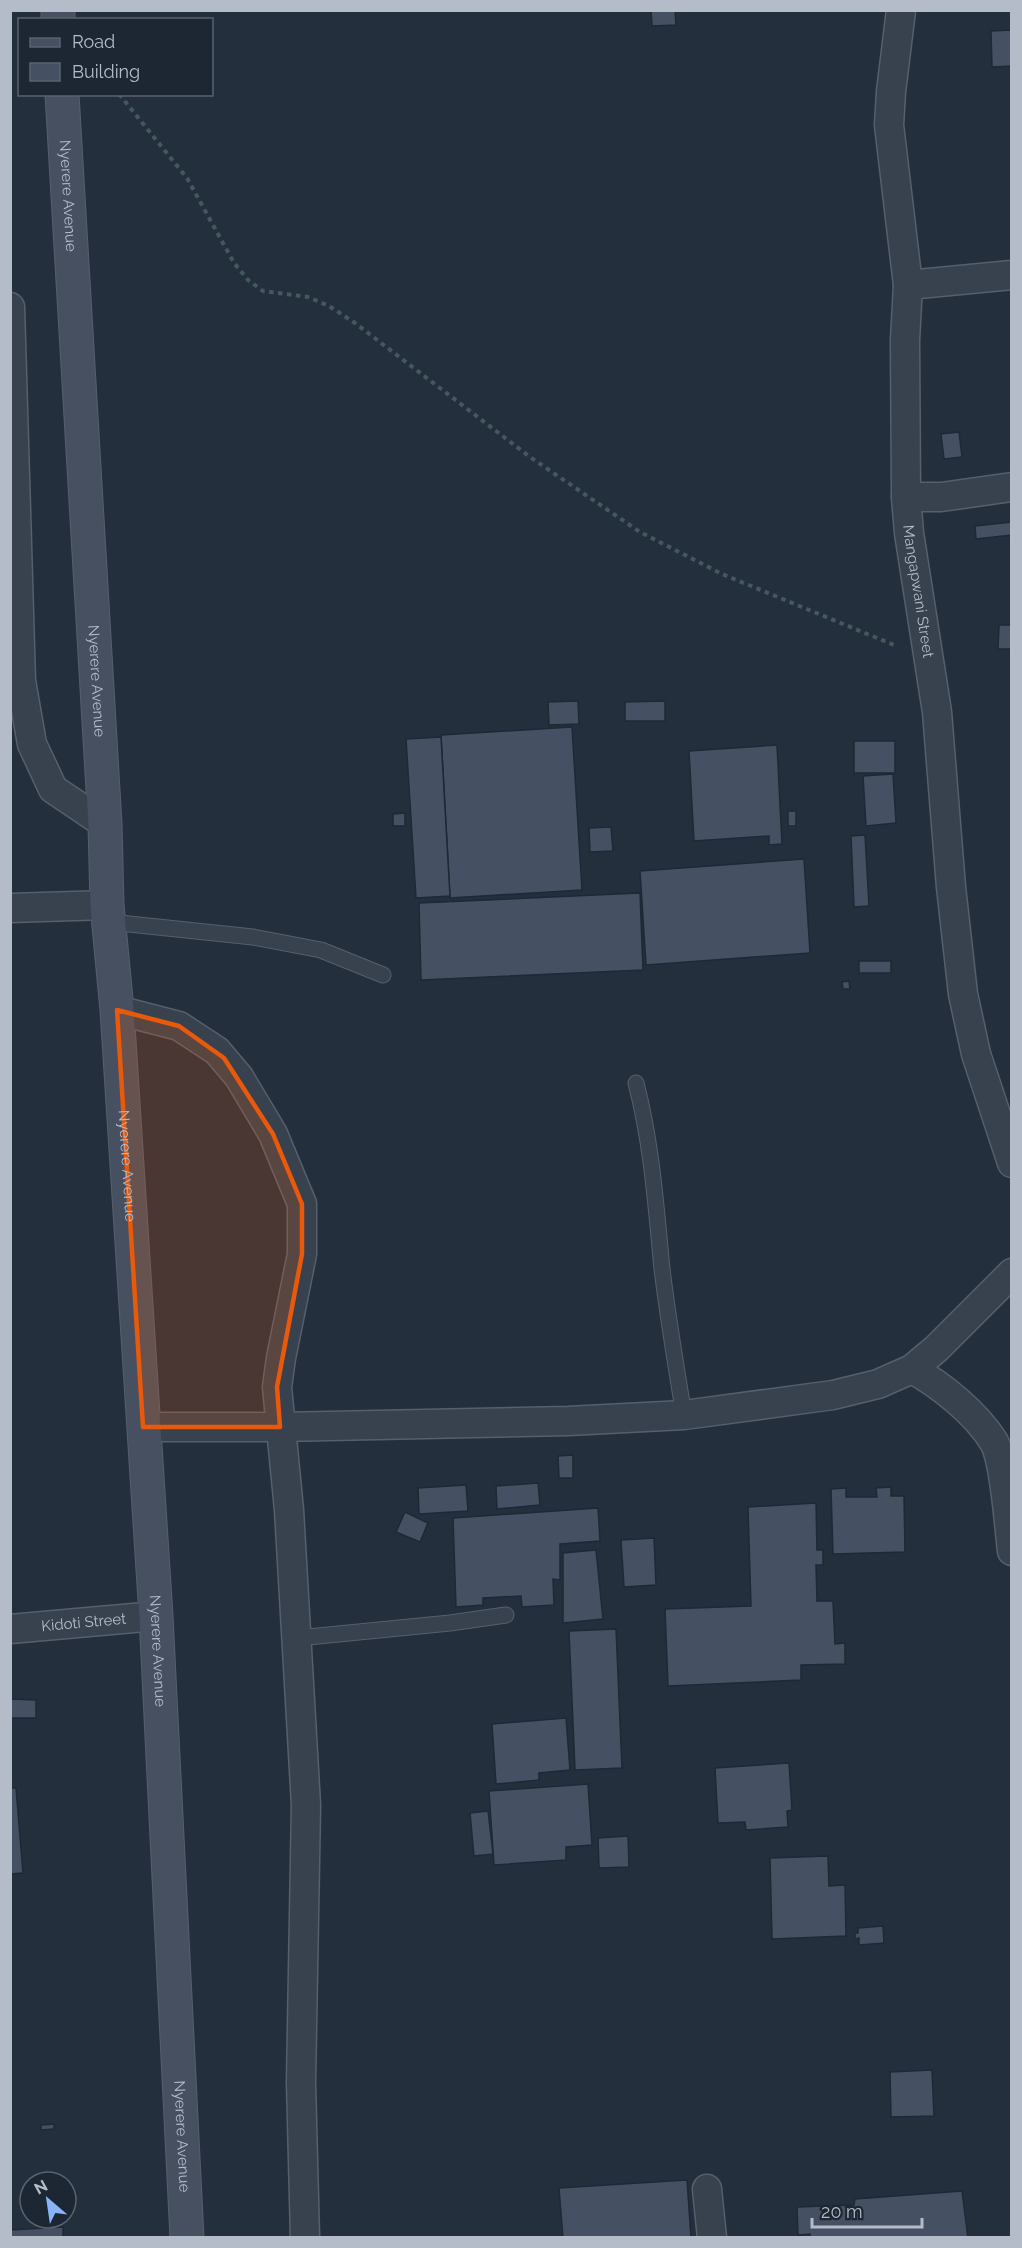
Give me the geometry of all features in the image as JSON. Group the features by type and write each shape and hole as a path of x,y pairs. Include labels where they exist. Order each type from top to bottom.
{"street":[{"name":"Mangapwani Street","path":"901,10 889,125 908,285 905,340 906,497 913,573 938,712 951,887 963,994 976,1054 1011,1163"},
{"name":"Nyerere Avenue","path":"62,96 105,824 108,913 117,1010 156,1616 187,2238"},
{"path":"908,285 1011,275"},
{"path":"10,307 21,681 32,744 53,789 105,824"},
{"path":"906,497 941,497 1011,487"},
{"path":"10,908 108,913"},
{"path":"117,1010 179,1026 217,1051 238,1077 273,1134 302,1204 302,1254 277,1387 298,1638 306,1805 301,2082 305,2238"},
{"path":"143,1427 280,1427 568,1421 684,1415 833,1395 878,1384 912,1369 936,1349 1011,1273"},
{"path":"912,1369 933,1380 954,1397 995,1443 1003,1477 1011,1551"},
{"name":"Kidoti Street","path":"10,1629 156,1616"},
{"path":"707,2189 712,2238"}],"lane":[{"path":"108,913 321,950 383,975"},
{"path":"636,1083 644,1114 655,1181 669,1322 684,1415"},
{"path":"298,1638 506,1615"}],"path":[{"path":"121,96 187,178 234,263 256,287 263,291 308,297 329,306 355,323 530,457 640,532 722,573 868,632 930,662"}],"highlighted area":[{"path":"117,1010 179,1026 224,1058 273,1134 302,1204 302,1254 277,1387 280,1427 143,1427"}],"building":[{"path":"651,10 675,10 676,25 652,26"},
{"path":"1012,30 1012,66 992,67 991,31"},
{"path":"959,432 962,457 944,459 941,434"},
{"path":"1012,522 1012,535 976,539 975,526"},
{"path":"999,625 1012,625 1011,649 998,649"},
{"path":"578,701 579,724 549,725 548,702"},
{"path":"665,701 665,721 625,721 625,702"},
{"path":"572,727 582,890 450,898 441,735"},
{"path":"441,737 450,896 416,898 406,739"},
{"path":"854,741 895,741 895,773 854,773"},
{"path":"777,745 782,844 769,845 769,836 694,841 689,751"},
{"path":"893,774 896,823 866,826 863,776"},
{"path":"788,811 796,811 796,826 788,826"},
{"path":"405,813 405,826 393,826 393,814"},
{"path":"611,827 613,851 590,852 589,828"},
{"path":"865,835 869,906 854,907 851,836"},
{"path":"804,859 810,953 646,965 640,871"},
{"path":"640,893 643,970 421,980 419,903"},
{"path":"859,961 891,961 891,973 859,973"},
{"path":"849,981 850,989 843,989 842,982"},
{"path":"573,1455 573,1478 559,1478 558,1456"},
{"path":"538,1483 540,1505 497,1509 496,1486"},
{"path":"466,1485 468,1511 419,1514 418,1488"},
{"path":"891,1487 891,1496 904,1496 905,1552 833,1554 831,1489 846,1488 846,1497 877,1497 876,1488"},
{"path":"816,1503 817,1550 823,1550 823,1565 816,1565 817,1601 833,1601 835,1644 845,1643 845,1664 801,1665 801,1680 668,1686 665,1609 751,1606 748,1507"},
{"path":"598,1508 600,1541 560,1544 560,1580 553,1579 554,1605 522,1607 521,1596 483,1598 483,1605 456,1607 453,1518"},
{"path":"405,1512 428,1523 420,1542 396,1532"},
{"path":"654,1538 656,1585 624,1587 621,1540"},
{"path":"596,1550 603,1619 563,1623 563,1553"},
{"path":"616,1629 622,1768 575,1770 569,1631"},
{"path":"10,1699 36,1700 36,1718 10,1718"},
{"path":"566,1718 570,1770 539,1773 539,1780 496,1784 492,1724"},
{"path":"789,1763 792,1810 787,1811 788,1827 746,1830 745,1822 718,1823 715,1768"},
{"path":"588,1784 592,1845 566,1847 566,1860 494,1865 489,1791"},
{"path":"10,1788 16,1788 23,1873 10,1874"},
{"path":"488,1811 493,1854 474,1856 470,1813"},
{"path":"628,1836 629,1867 599,1868 598,1838"},
{"path":"828,1856 829,1886 845,1885 846,1936 772,1939 770,1858"},
{"path":"883,1926 884,1943 859,1945 859,1938 855,1939 858,1928"},
{"path":"932,2070 934,2116 891,2117 890,2072"},
{"path":"54,2124 54,2129 41,2130 41,2125"},
{"path":"687,2180 691,2238 563,2238 559,2188"},
{"path":"962,2191 968,2238 810,2238 810,2234 798,2235 797,2207 854,2205 855,2199"},
{"path":"10,2230 63,2230 63,2238 10,2238"}]}
